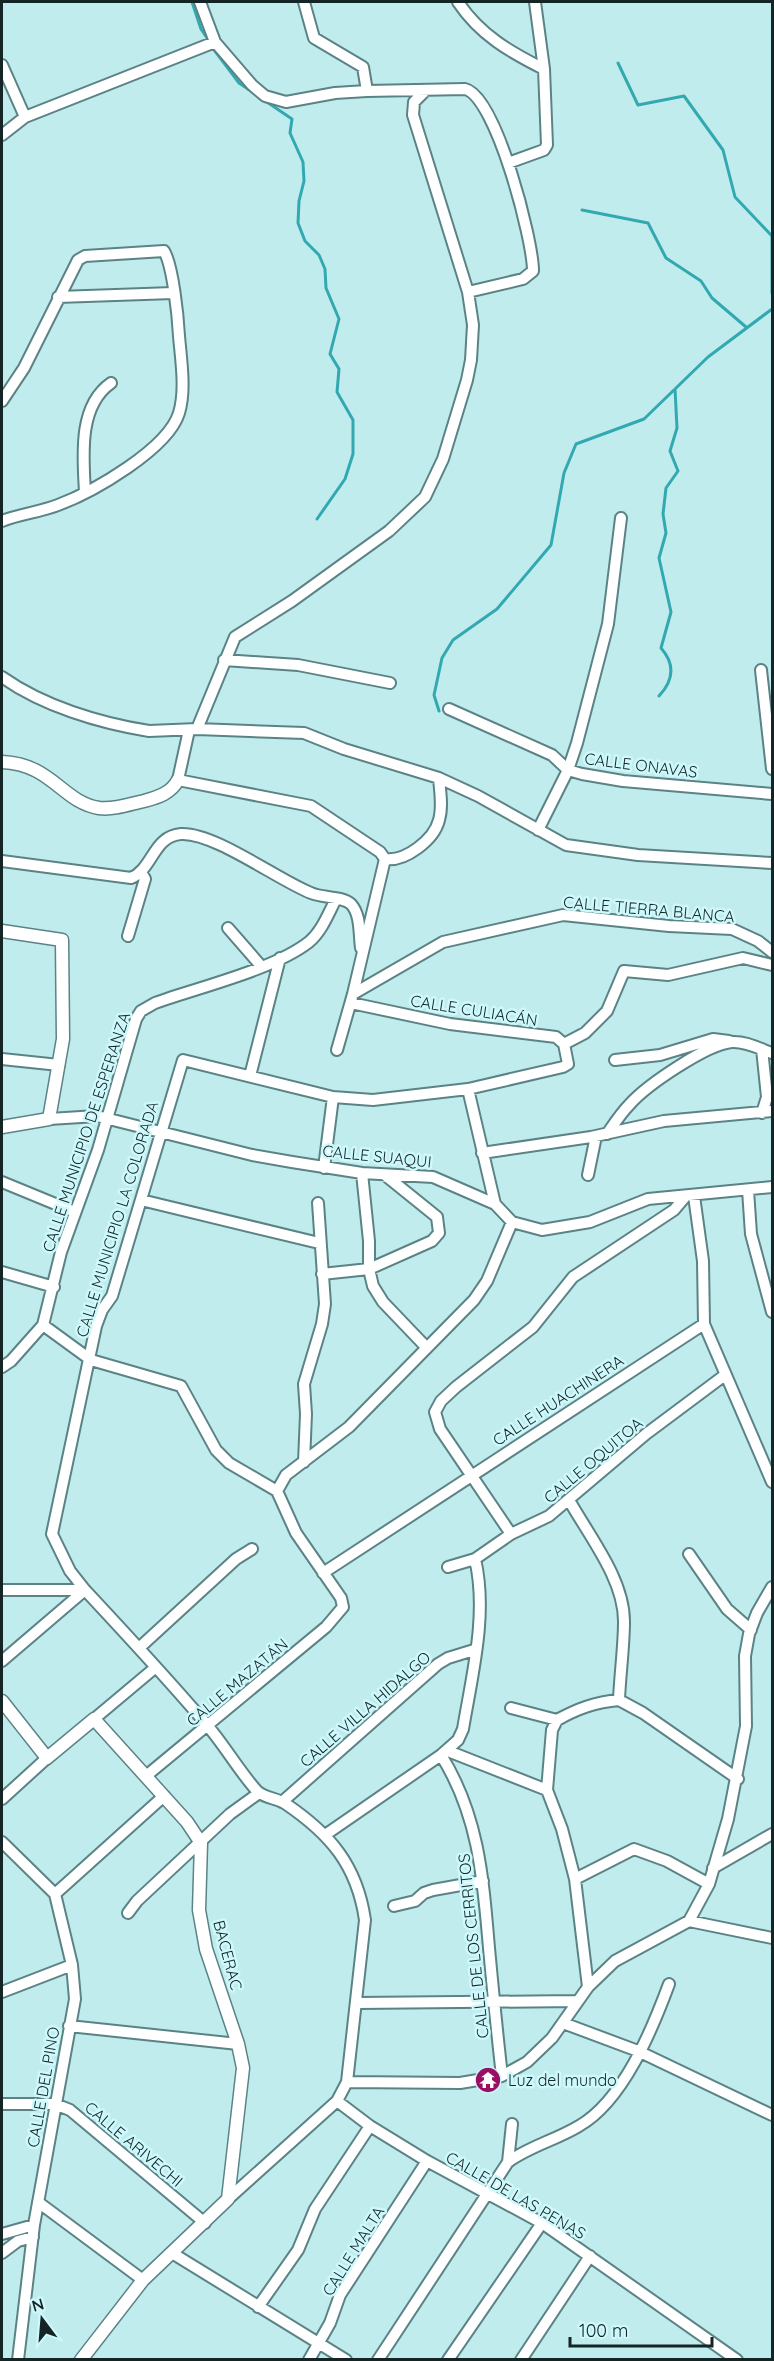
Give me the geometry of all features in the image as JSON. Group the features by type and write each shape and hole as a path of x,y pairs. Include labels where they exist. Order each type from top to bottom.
{"street":[{"path":"200,2 215,42 252,85 265,96 277,101 367,91 459,89 473,92 489,114 508,163 533,271 523,279 468,292"},
{"path":"304,2 315,38 363,67 367,91"},
{"path":"458,2 472,21 494,41 544,69"},
{"path":"508,163 544,150 547,145 544,69 535,2"},
{"path":"2,135 25,117 215,42"},
{"path":"2,65 25,117"},
{"path":"2,762 34,768 80,802 100,808 126,805 169,792 178,780 193,729 224,660 240,632 292,601 389,531 425,496 443,459 471,360 473,325 468,292 413,115 414,102 426,90"},
{"path":"2,401 24,368 78,260 85,256 162,250 166,254 173,294 182,383 180,412 174,425 159,443 85,492 59,505 2,521"},
{"path":"58,297 173,294"},
{"path":"85,492 83,469 88,415 93,399 111,383"},
{"path":"538,830 568,770 608,624 621,518"},
{"path":"224,660 298,665 390,683"},
{"path":"761,670 772,769"},
{"path":"2,677 31,695 114,724 149,731 193,729 304,733 439,778 515,815 566,844 638,855 772,863"},
{"name":"CALLE ONAVAS","path":"449,709 552,755 568,770 623,781 772,795"},
{"path":"178,780 311,806 392,860 402,856 431,835 439,821 439,778"},
{"path":"2,861 130,878 141,872 160,843 168,838 182,834 211,841 306,891 347,901 356,912 362,959"},
{"path":"337,1050 362,959 382,855"},
{"path":"128,936 145,879 141,872"},
{"name":"CALLE MUNICIPIO DE ESPERANZA","path":"2,1367 29,1343 43,1325 75,1212 108,1117 136,1019 141,1011 155,1003 261,966 298,949 318,933 336,899"},
{"name":"CALLE TIERRA BLANCA","path":"352,998 443,942 563,915 669,926 732,929 751,936 772,952"},
{"path":"228,928 261,966"},
{"path":"2,931 62,940 64,1025 49,1119"},
{"path":"280,958 250,1076 333,1097 388,1100 468,1089 563,1067 568,1064 564,1044 585,1033 607,1011 624,971 668,975 742,958 772,965"},
{"name":"CALLE CULIACÁN","path":"352,998 450,1024 556,1037 564,1044"},
{"path":"482,1153 602,1135 664,1121 767,1112 767,1051 724,1039 713,1039 660,1055 615,1060"},
{"path":"588,1175 602,1135 646,1089 703,1053 732,1042"},
{"path":"2,1059 59,1065"},
{"name":"CALLE MUNICIPIO LA COLORADA","path":"250,1076 183,1060 112,1296 102,1310 96,1326 91,1360 52,1534 70,1571 85,1590 208,1726 259,1793"},
{"path":"468,1089 495,1204"},
{"path":"324,1168 333,1097"},
{"name":"CALLE SUAQUI","path":"2,1127 49,1119 108,1117 252,1155 362,1173 433,1177 495,1204 512,1222"},
{"path":"362,1173 369,1241 369,1269 373,1286 383,1302 427,1348"},
{"path":"322,1274 369,1269 432,1241 439,1233 440,1224 437,1217 385,1175"},
{"path":"2,1182 75,1212"},
{"path":"277,1491 286,1475 349,1427 474,1300 487,1281 512,1222 542,1230 590,1222 648,1199 690,1197 772,1187"},
{"path":"748,1190 751,1234 772,1312"},
{"path":"690,1197 703,1261 704,1324 772,1482"},
{"path":"511,1534 440,1429 435,1412 441,1401 456,1386 533,1327 573,1277 690,1197"},
{"path":"141,1200 318,1243"},
{"path":"304,1462 306,1414 304,1384 322,1324 325,1304 318,1243 318,1203"},
{"path":"2,1272 54,1287"},
{"name":"CALLE HUACHINERA","path":"322,1573 469,1475 704,1324"},
{"path":"43,1325 91,1360 181,1386 216,1450 229,1463 277,1491 296,1533 322,1573"},
{"name":"CALLE OQUITOA","path":"448,1567 475,1559 511,1534 549,1516 646,1434 725,1375"},
{"path":"569,1500 609,1571 621,1599 624,1620 619,1700"},
{"path":"139,1648 236,1559 252,1549"},
{"path":"689,1554 727,1609 751,1630"},
{"path":"326,1835 445,1753 458,1740 463,1729 480,1609 480,1579 475,1559"},
{"name":"CALLE MAZATÁN","path":"146,1776 326,1627 343,1606 341,1598 322,1573"},
{"path":"347,2082 460,2083 502,2076 527,2062 563,2023 588,1987 615,1961 689,1921 709,1884 738,1779 746,1726 745,1656 751,1630 772,1587"},
{"path":"2,1590 85,1590"},
{"path":"2,1661 85,1590"},
{"name":"CALLE VILLA HIDALGO","path":"282,1802 438,1664 448,1658 474,1650"},
{"path":"2,1799 47,1758 156,1667"},
{"path":"588,1987 575,1879 562,1829 547,1790 552,1730 557,1720 577,1709 619,1700 643,1713 738,1779"},
{"path":"2,1701 47,1758"},
{"path":"511,1708 557,1720"},
{"path":"94,1719 187,1822 201,1844"},
{"path":"445,1753 547,1790"},
{"name":"CALLE DE LOS CERRITOS","path":"445,1753 462,1792 472,1823 483,1881 502,2076"},
{"path":"81,2360 144,2280 228,2199 337,2100 347,2082 357,2003 365,1920 356,1883 326,1835 316,1825 282,1802 259,1793 230,1814 201,1844 137,1901 128,1913"},
{"path":"2,1842 55,1894 164,1796"},
{"path":"714,1868 772,1834"},
{"name":"BACERAC","path":"201,1844 201,1920 206,1949 238,2044 243,2068 228,2199"},
{"path":"575,1879 634,1849 667,1861 709,1884"},
{"path":"394,1906 415,1901 424,1893 433,1890 483,1881"},
{"name":"CALLE DEL PINO","path":"18,2360 34,2224 75,1998 72,1965 55,1894"},
{"path":"689,1921 772,1938"},
{"path":"2,1992 72,1965"},
{"path":"378,2360 488,2196 508,2162 520,2153 579,2126 601,2110 625,2080 669,1984"},
{"path":"357,2003 578,2001"},
{"path":"563,2023 638,2051 772,2115"},
{"path":"69,2026 238,2044"},
{"name":"CALLE DE LAS PENAS","path":"337,2100 370,2126 427,2161 488,2196 542,2223 737,2360"},
{"name":"CALLE ARIVECHI","path":"2,2104 55,2104 84,2120 205,2223"},
{"path":"508,2162 512,2124"},
{"path":"258,2307 298,2250 315,2209 370,2126"},
{"name":"CALLE MALTA","path":"309,2360 330,2323 340,2295 427,2161"},
{"path":"38,2202 144,2280"},
{"path":"448,2360 542,2223"},
{"path":"2,2234 34,2224"},
{"path":"2,2253 18,2241 33,2237"},
{"path":"172,2253 346,2360"},
{"path":"521,2360 590,2256"}],"waterway":[{"path":"192,2 201,29 209,41"},
{"path":"212,47 239,83 254,93"},
{"path":"618,63 638,105 684,96 723,150 735,197 772,236 772,293"},
{"path":"264,100 292,119 290,133 303,162 304,181 299,201 298,223 305,241 319,255 325,269 326,288 339,319 330,354 339,369 337,392 353,420 353,454 345,479 317,519"},
{"path":"582,210 648,223 666,258 701,281 712,298 746,327"},
{"path":"439,711 434,695 442,658 453,640 497,609 551,545 564,473 576,444 644,419 708,357 772,309"},
{"path":"659,696 667,685 671,673 669,661 661,648 671,612 659,558 666,533 663,514 666,488 678,471 670,451 677,428 675,389"}],"place":[{"name":"Luz del mundo","path":"488,2080"}]}
